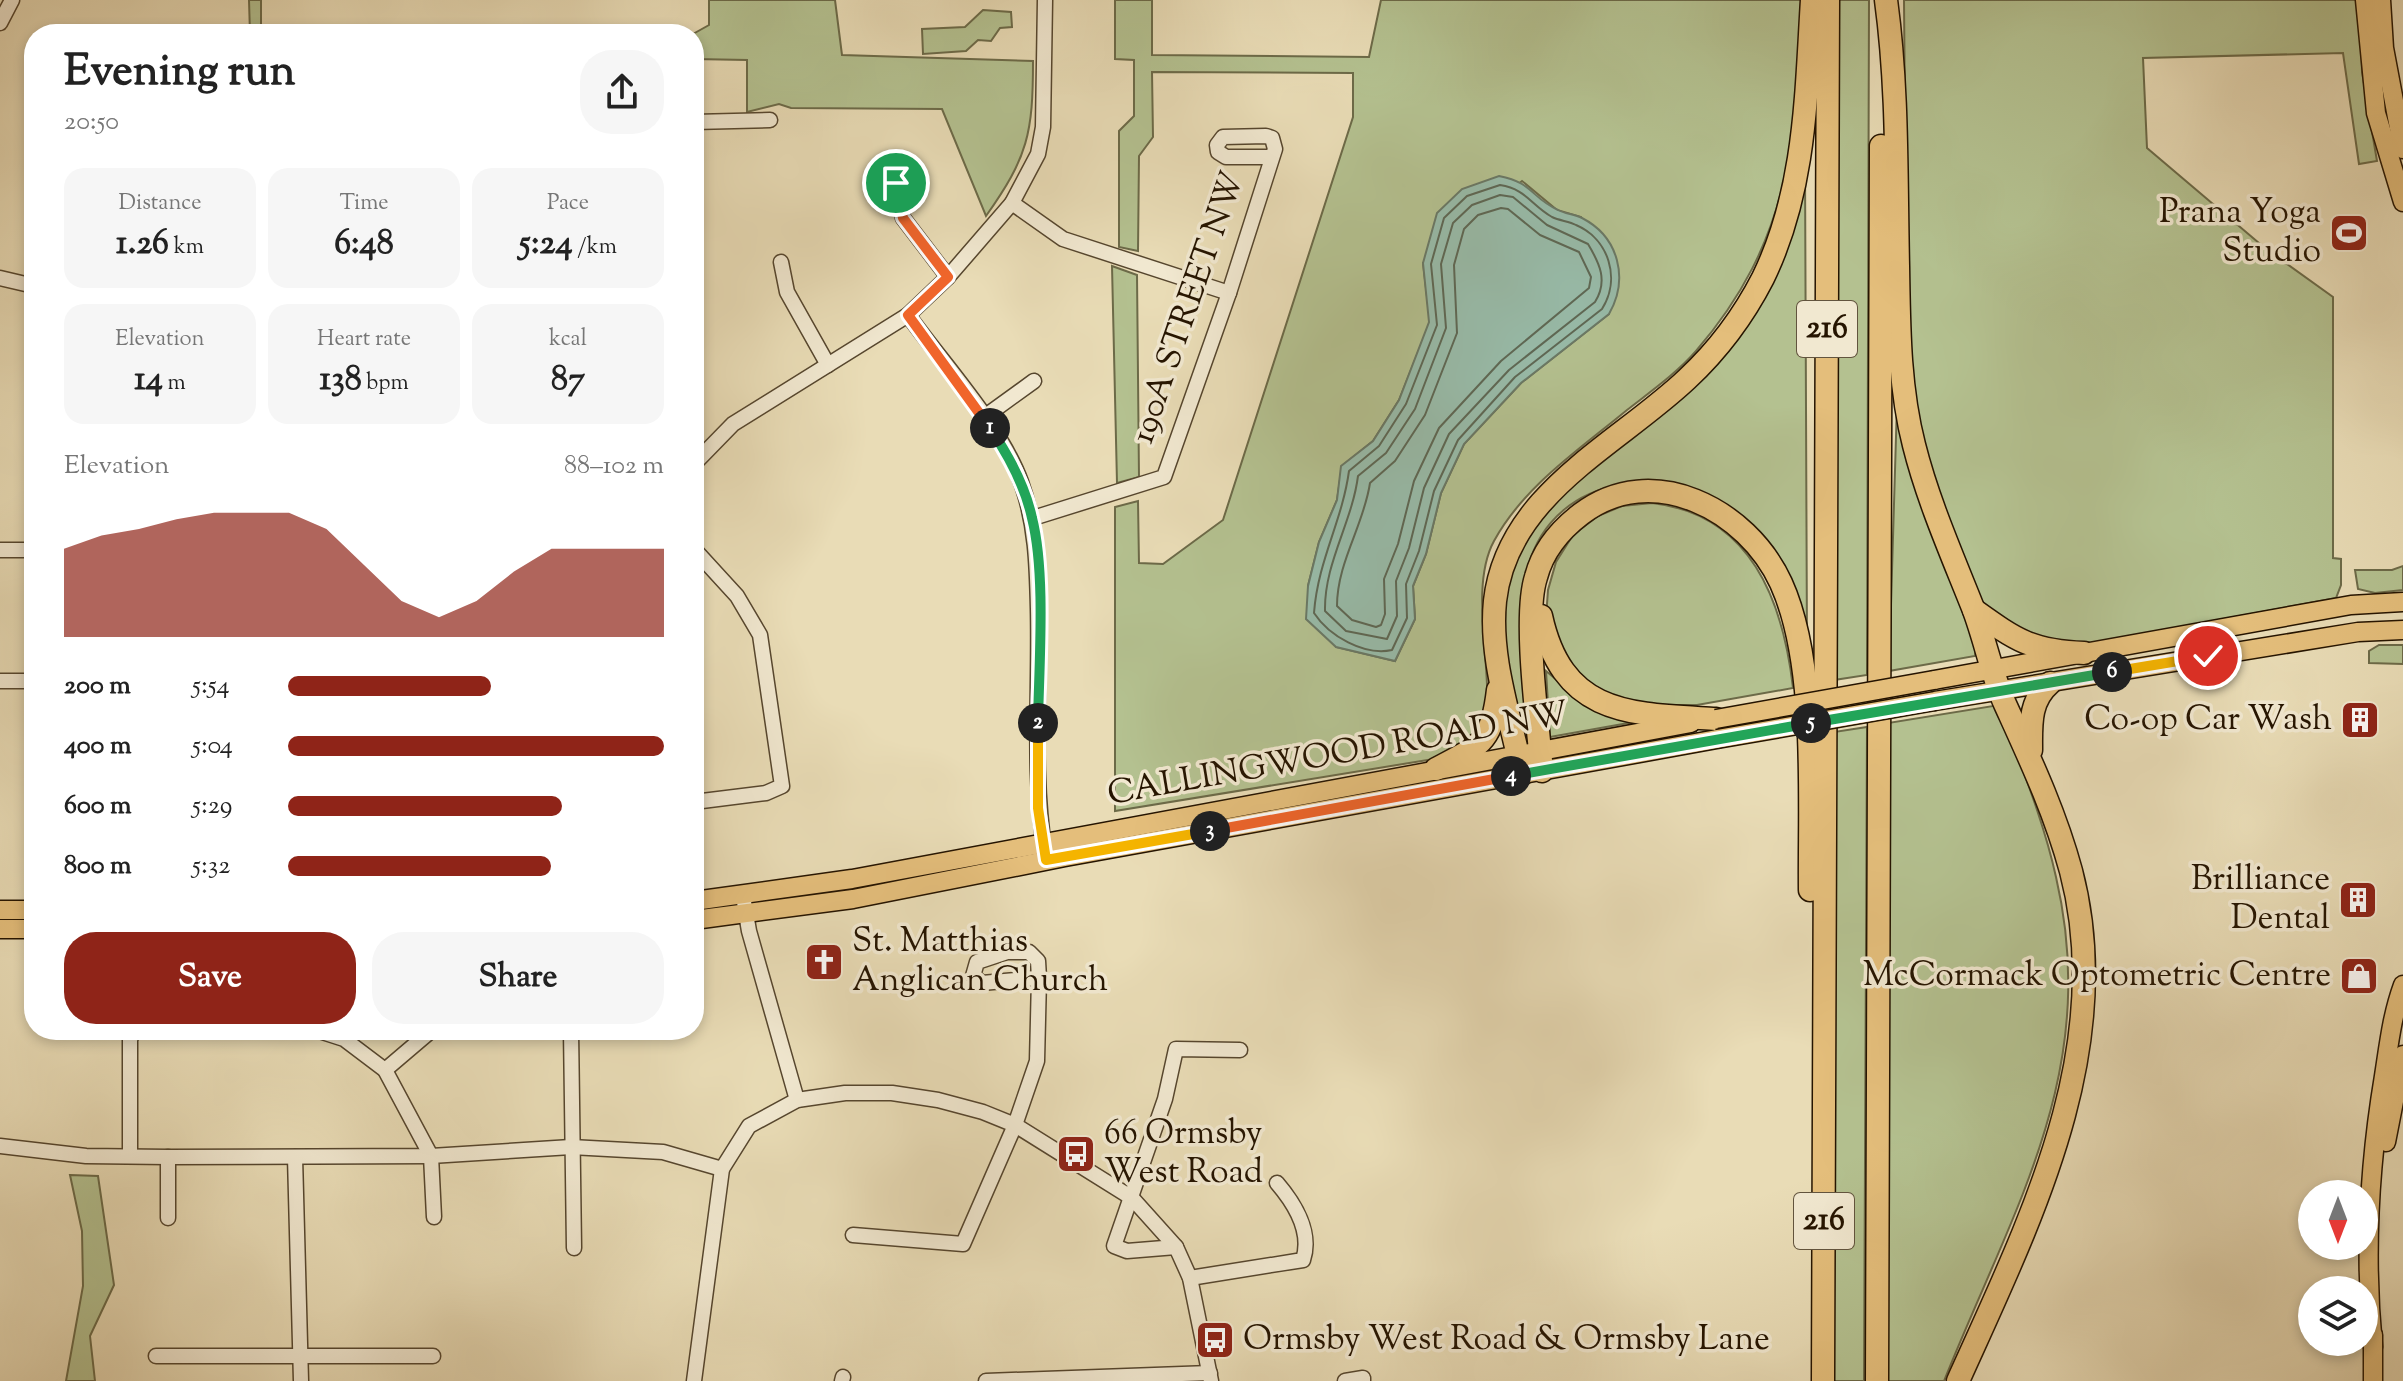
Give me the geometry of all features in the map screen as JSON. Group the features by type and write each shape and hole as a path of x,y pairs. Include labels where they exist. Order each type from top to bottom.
{"highway":[{"path":"1436,769 1483,741 1495,721 1500,677 1495,601 1506,556 1519,528 1551,491 1641,419 1714,351 1762,279 1797,181 1804,138 1812,0"},
{"name":"216","path":"1823,1381 1828,0"},
{"path":"1884,0 1894,62 1899,339 1905,401 1914,447 1997,679 2031,756 2071,872 2081,926 2082,1011 2067,1109 2048,1170 1958,1381"},
{"name":"216","path":"1877,1381 1884,0"},
{"path":"1530,762 1534,579 1545,553 1565,526 1593,505 1621,493 1661,491 1690,497 1721,513 1766,555 1793,616 1805,694 1811,970 1824,1061"},
{"path":"1534,579 1546,638 1563,671 1582,688 1610,708 1716,729"},
{"path":"1974,610 2016,641 2053,652 2084,653"},
{"path":"1500,677 1530,762"},
{"path":"2031,756 2031,716 2036,699 2050,683"}],"main road":[{"path":"2365,0 2376,113 2403,202"},
{"path":"2381,0 2387,69 2403,149"},
{"path":"1716,729 1935,701 2084,653 2351,605 2403,602"},
{"path":"1997,679 2050,683 2358,632 2403,630"},
{"name":"CALLINGWOOD ROAD NW","path":"704,900 1045,851 1716,729 1934,680 1997,679"},
{"name":"CALLINGWOOD ROAD NW","path":"704,919 853,899 1045,851 1436,769 1530,762"},
{"path":"0,910 24,910"},
{"path":"0,929 24,929"},
{"path":"2369,1276 2367,1228 2371,1183 2391,1027 2403,985"},
{"path":"2377,1276 2384,1154 2403,1055"},
{"path":"2373,1356 2373,1381"}],"street":[{"path":"0,23 12,0"},
{"path":"704,454 733,424 908,315 948,277 1012,203 1038,154 1043,127 1045,0"},
{"path":"704,122 770,120"},
{"name":"190A STREET NW","path":"1033,518 1164,477 1229,293 1270,157"},
{"path":"896,183 903,218 948,277"},
{"path":"1012,203 1063,239 1229,293"},
{"path":"781,262 787,292 828,365"},
{"path":"0,278 24,284"},
{"path":"908,315 983,418 1020,479 1033,518 1039,665 1037,792 1045,851"},
{"path":"983,418 1034,381"},
{"path":"0,550 24,550"},
{"path":"704,560 737,596 760,635 782,786 766,793 704,801"},
{"path":"0,681 24,681"},
{"path":"743,896 797,1100"},
{"path":"853,1235 963,1244 1015,1125 1037,1061 1039,978"},
{"path":"130,1040 130,1156"},
{"path":"345,1040 385,1070 411,1113 431,1156 434,1217"},
{"path":"385,1070 420,1040"},
{"path":"571,1040 574,1248"},
{"path":"1176,1247 1127,1251 1114,1246 1165,1099 1176,1049 1240,1050"},
{"path":"694,1381 722,1169 749,1126 797,1100 845,1093 892,1093 938,1100 1015,1125 1132,1198 1176,1247 1190,1278 1210,1377 986,1381"},
{"path":"0,1146 86,1156 168,1157 431,1156 571,1147 663,1152 722,1169"},
{"path":"168,1157 168,1218"},
{"path":"295,1157 301,1381"},
{"path":"1190,1278 1303,1260 1308,1244 1293,1202 1277,1183"},
{"path":"156,1356 433,1356"},
{"path":"1345,1381 1363,1378 1363,1381"}],"shaded area":[{"path":"249,0 261,0 261,24 250,24"},
{"path":"709,0 835,0 842,55 1033,61 1032,107 1019,160 986,216 942,109 791,108 779,104 747,112 747,60 704,59 704,28 709,25"},
{"path":"1115,0 1152,0 1152,55 1369,57 1381,0 1801,0 1791,143 1783,186 1770,228 1752,269 1728,310 1689,359 1554,470 1506,521 1494,541 1486,564 1482,590 1487,696 1485,716 1476,734 1446,757 1115,811 1115,507 1138,501 1139,563 1163,564 1223,520 1353,117 1353,73 1152,72 1153,137 1139,156 1138,251 1119,247 1119,131 1134,116 1134,60 1115,59","holes":["1522,181 1557,210 1581,217 1609,314 1521,383 1464,444 1441,493 1426,554 1413,586 1415,619 1395,661 1336,647 1308,586 1319,542 1337,500 1342,466 1373,441 1399,400 1430,322 1423,263"]},
{"path":"1837,0 1869,0 1867,675 1834,680"},
{"path":"1904,0 2360,0 2362,72 2377,161 2359,164 2343,53 2143,58 2147,148 2266,249 2333,297 2333,558 2341,559 2341,585 2336,598 2078,646 2053,647 1994,618 1975,596 1924,449 1907,355"},
{"path":"983,10 1011,12 1012,27 1000,28 991,41 978,40 966,51 923,54 922,29 965,27"},
{"path":"1805,165 1807,648 1775,561 1756,530 1744,518 1716,500 1685,488 1653,483 1620,485 1590,494 1563,510 1542,535 1528,567 1530,737 1524,739 1503,640 1503,602 1524,530 1722,348"},
{"path":"1112,266 1137,275 1139,477 1117,483"},
{"path":"1898,370 1976,644 1975,656 1889,671"},
{"path":"1652,503 1686,511 1714,524 1737,543 1756,567 1781,624 1793,688 1697,705 1651,705 1614,699 1571,670 1546,618 1548,590 1556,562 1573,535 1598,516 1622,506"},
{"path":"2403,566 2403,590 2375,593 2358,589 2355,570 2392,570"},
{"path":"2379,645 2403,645 2403,664 2369,663 2369,651"},
{"path":"1546,671 1593,710 1634,722 1550,737"},
{"path":"1999,705 2038,811 2056,877 2067,948 2067,1014 2059,1077 2022,1197 1944,1381 1885,1381 1888,723"},
{"path":"1867,727 1864,1381 1834,1381 1834,732"},
{"path":"70,1175 98,1176 114,1285 90,1336 95,1381 66,1381 83,1286 82,1231"}],"water":[{"path":"1499,176 1519,182 1558,210 1595,226 1605,236 1617,260 1619,273 1615,301 1609,314 1521,383 1464,444 1441,493 1426,554 1413,586 1415,619 1395,661 1336,647 1306,619 1308,586 1319,542 1337,500 1341,466 1373,441 1399,400 1429,322 1423,263 1437,213 1462,189"}],"place":[{"name":"Prana Yoga Studio","path":"2349,233"},
{"name":"Co-op Car Wash","path":"2360,720"},
{"name":"Brilliance Dental","path":"2358,900"},
{"name":"St. Matthias Anglican Church","path":"824,962"},
{"name":"McCormack Optometric Centre","path":"2359,976"},
{"name":"66 Ormsby West Road","path":"1076,1154"},
{"name":"Ormsby West Road & Ormsby Lane","path":"1215,1340"}],"route":[{"path":"896,183 903,218 948,277 908,315 1002,446 1020,479 1033,518 1039,665 1037,792 1046,860 2000,689 2208,656"}]}
